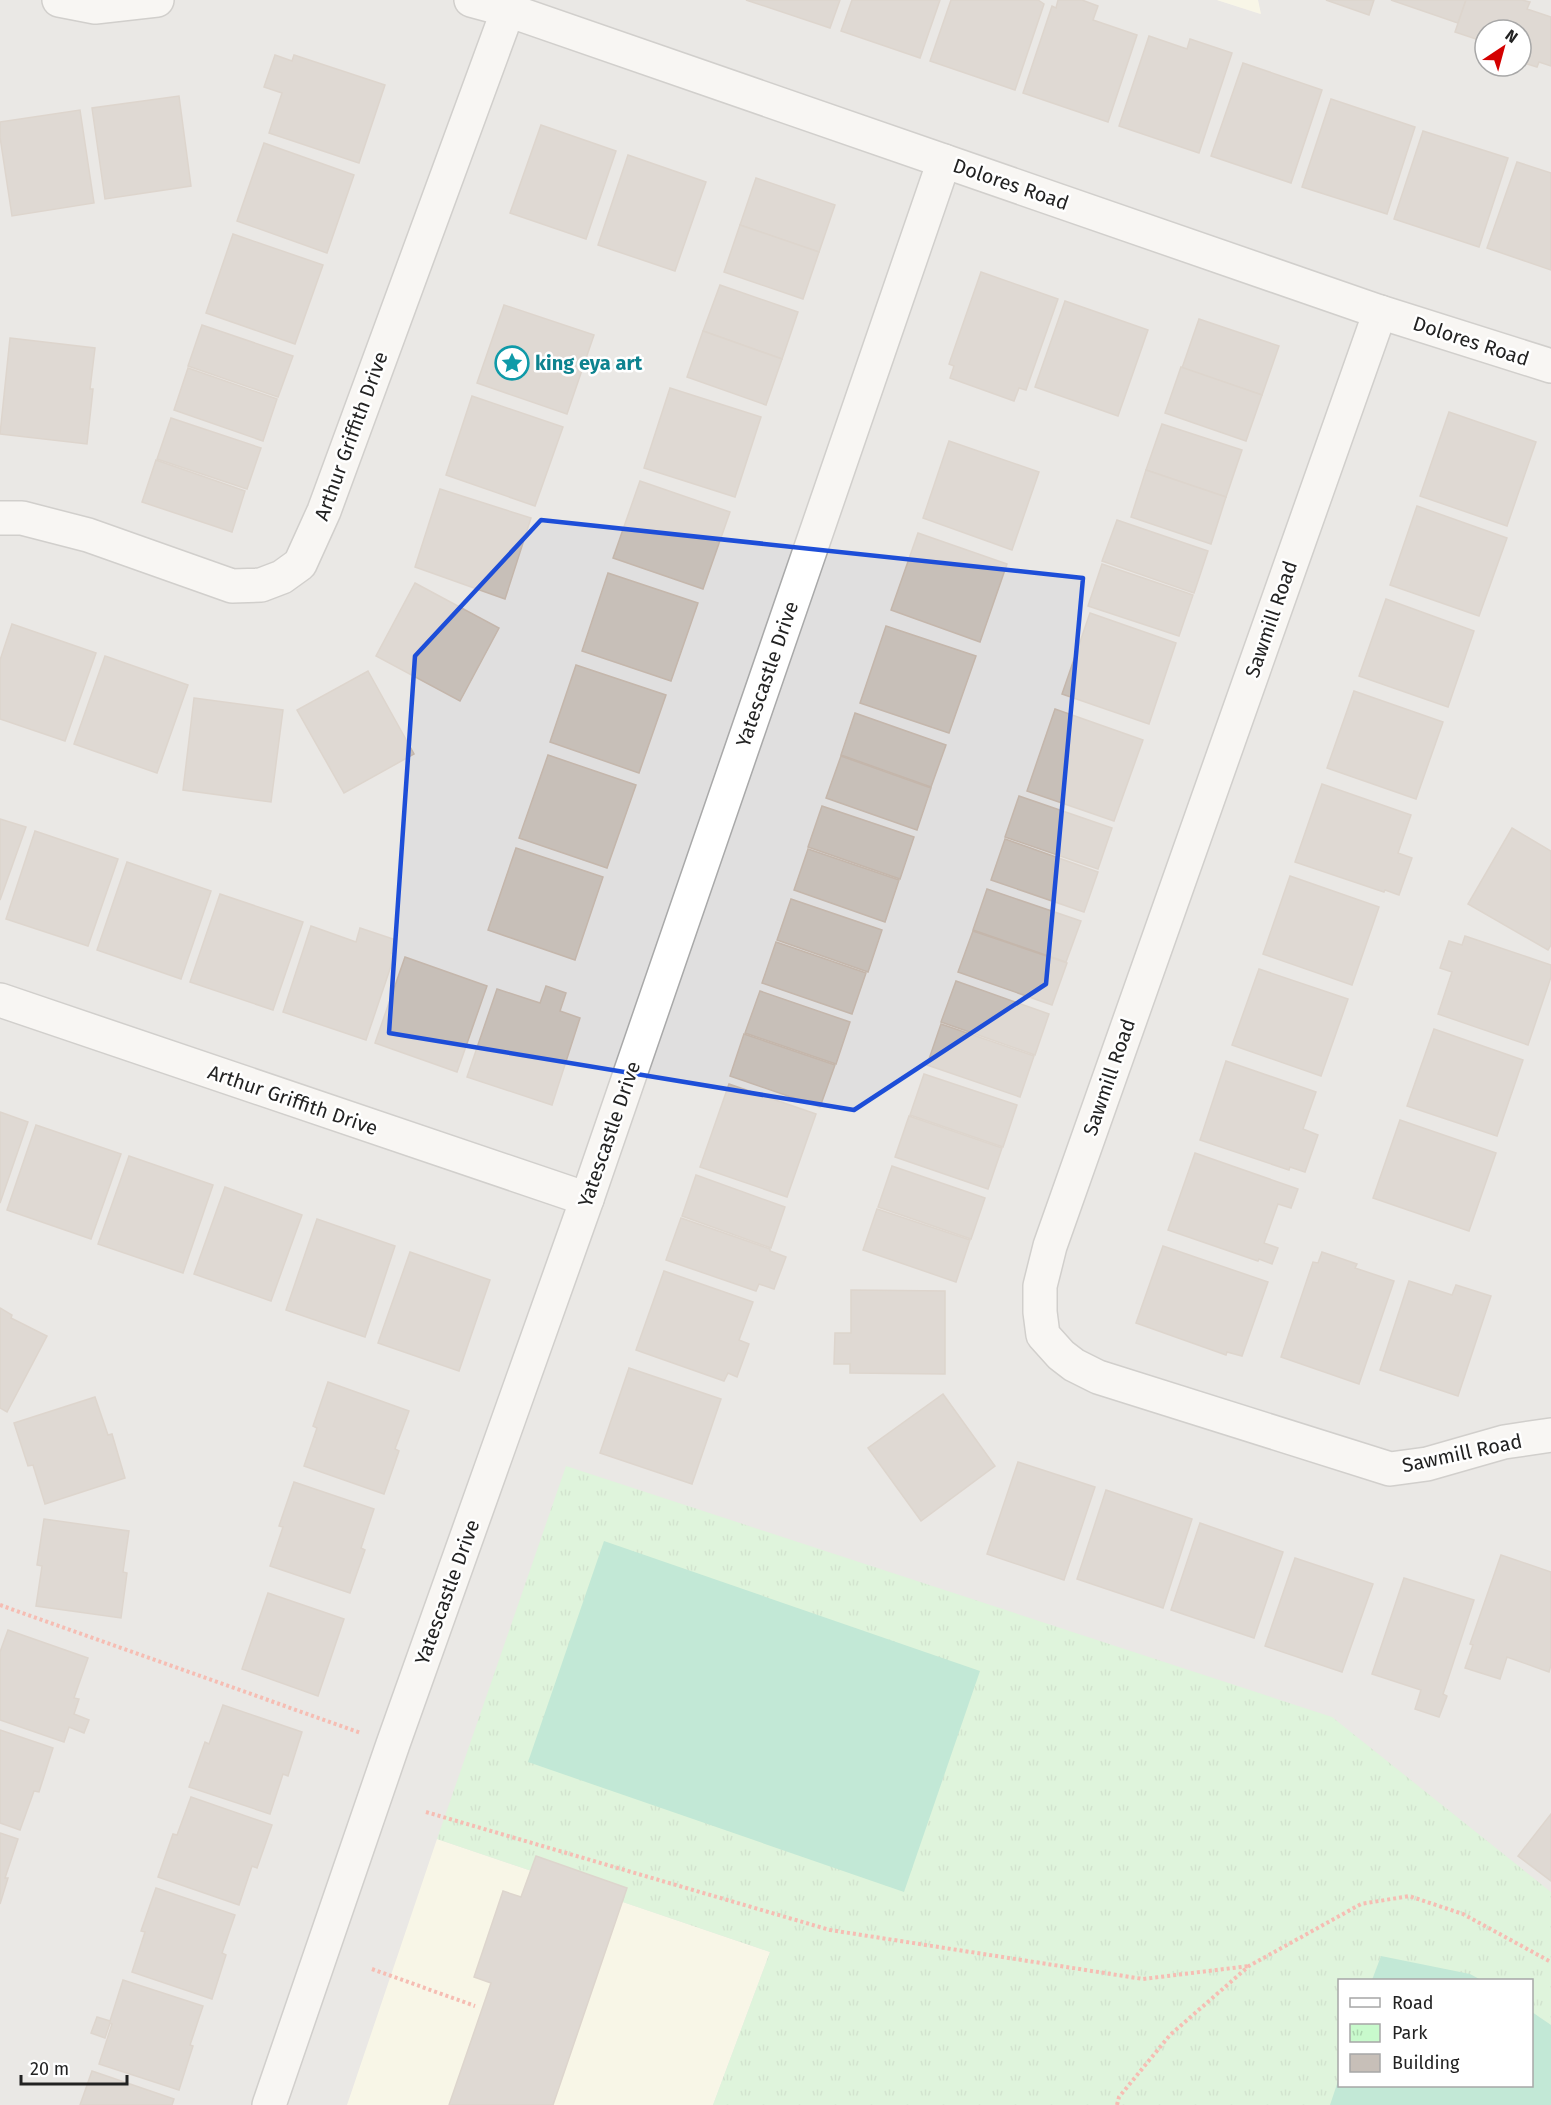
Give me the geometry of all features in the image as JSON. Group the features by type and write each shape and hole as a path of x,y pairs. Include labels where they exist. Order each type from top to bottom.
{"street":[{"path":"59,0 95,3 157,0"},
{"name":"Dolores Road","path":"471,0 508,10 1380,312 1551,366"},
{"name":"Arthur Griffith Drive","path":"0,519 22,518 88,535 232,586 261,585 282,578 300,564 328,500 508,10"},
{"name":"Yatescastle Drive","path":"269,2105 393,1744 587,1199 944,161"},
{"name":"Sawmill Road","path":"1380,312 1050,1246 1040,1286 1043,1335 1061,1355 1074,1365 1098,1377 1390,1469 1427,1464 1504,1442 1551,1435"},
{"name":"Arthur Griffith Drive","path":"0,1000 587,1199"}],"path":[{"path":"0,1605 369,1736"},
{"path":"426,1812 830,1930 1143,1979 1249,1966"},
{"path":"1117,2105 1119,2097 1170,2035 1249,1966 1361,1904 1409,1896 1463,1914 1551,1962"},
{"path":"372,1969 475,2006"}],"highlighted area":[{"path":"541,520 1083,578 1046,984 854,1110 389,1033 415,656"}],"shaded area":[{"path":"0,0 1217,0 1260,14 1258,0 1551,0 1551,2105 0,2105"},
{"path":"1217,0 1258,0 1261,14"},
{"path":"437,1839 770,1952 713,2105 347,2105"}],"green space":[{"path":"566,1466 1332,1717 1551,1892 1551,2105 713,2105 770,1952 437,1839"},
{"path":"604,1541 980,1671 904,1892 528,1762"},
{"path":"1381,1956 1470,1974 1479,1979 1372,1979"},
{"path":"1533,2013 1551,2025 1551,2105 1330,2105 1338,2081 1338,2087 1533,2087"}],"building":[{"path":"746,0 840,0 830,28"},
{"path":"852,0 940,0 920,58 841,31"},
{"path":"951,0 1038,0 1044,4 1015,90 930,61"},
{"path":"1058,0 1082,0 1098,6 1093,20 1137,35 1108,122 1023,93 1052,6 1056,8"},
{"path":"1326,0 1374,0 1369,15"},
{"path":"1391,0 1466,0 1458,23"},
{"path":"1466,0 1530,2 1527,9 1551,17 1551,66 1539,62 1537,67 1533,66 1533,18 1473,18 1473,38 1455,32"},
{"path":"1149,36 1187,49 1190,39 1232,53 1199,153 1119,126"},
{"path":"275,55 292,61 294,55 385,85 359,163 269,133 282,93 264,87"},
{"path":"1243,63 1322,90 1291,183 1211,156"},
{"path":"179,96 191,186 105,199 92,108"},
{"path":"1331,99 1415,127 1387,214 1302,187"},
{"path":"80,110 94,203 12,216 0,137 0,122"},
{"path":"541,125 616,151 586,239 510,213"},
{"path":"1423,131 1508,158 1479,247 1394,219"},
{"path":"264,143 354,175 327,253 237,221"},
{"path":"628,155 706,182 675,271 598,245"},
{"path":"1517,162 1551,173 1551,270 1487,248"},
{"path":"756,178 835,205 819,252 740,225"},
{"path":"740,225 819,252 803,299 724,272"},
{"path":"233,234 323,265 295,344 206,313"},
{"path":"981,272 1058,299 1026,390 1019,388 1014,401 950,378 954,366 949,364"},
{"path":"720,285 798,312 782,359 703,331"},
{"path":"1065,301 1148,330 1118,416 1035,387"},
{"path":"504,305 594,335 567,414 477,383"},
{"path":"1199,319 1279,346 1262,395 1182,368"},
{"path":"202,325 293,356 278,397 188,366"},
{"path":"703,331 782,359 766,405 687,377"},
{"path":"10,338 95,348 87,444 0,434"},
{"path":"1181,367 1262,395 1246,441 1165,413"},
{"path":"188,368 277,399 263,441 174,410"},
{"path":"670,388 761,417 735,497 644,468"},
{"path":"472,396 563,427 535,506 446,475"},
{"path":"1449,412 1536,442 1507,526 1420,496"},
{"path":"171,418 261,448 247,489 157,459"},
{"path":"1162,424 1242,450 1226,497 1146,470"},
{"path":"949,441 1039,472 1012,550 923,518"},
{"path":"156,460 245,491 232,532 142,502"},
{"path":"1146,470 1226,497 1211,544 1131,517"},
{"path":"640,481 730,512 703,589 613,558"},
{"path":"440,489 531,518 505,599 415,567"},
{"path":"1417,506 1507,538 1479,616 1390,585"},
{"path":"1117,520 1208,551 1194,593 1102,561"},
{"path":"918,533 1007,564 980,642 891,610"},
{"path":"1102,564 1193,595 1179,636 1088,606"},
{"path":"608,573 698,603 671,681 582,651"},
{"path":"415,583 499,628 460,701 376,656"},
{"path":"1386,599 1474,631 1448,707 1359,676"},
{"path":"1090,613 1176,643 1149,724 1062,694"},
{"path":"12,624 96,653 65,741 0,719 0,660"},
{"path":"886,626 976,656 949,733 860,703"},
{"path":"105,656 188,685 157,773 74,744"},
{"path":"576,665 666,695 639,773 550,742"},
{"path":"368,671 414,754 344,793 297,710"},
{"path":"1354,691 1443,722 1416,799 1327,768"},
{"path":"194,698 283,710 271,802 183,790"},
{"path":"1055,709 1143,740 1114,821 1027,791"},
{"path":"855,713 946,745 931,787 841,755"},
{"path":"548,755 636,785 607,868 519,838"},
{"path":"841,756 931,788 917,830 826,798"},
{"path":"1322,784 1411,815 1398,853 1412,858 1399,895 1295,862"},
{"path":"1019,796 1112,828 1098,869 1005,837"},
{"path":"822,806 914,837 900,879 808,847"},
{"path":"0,819 26,827 0,900"},
{"path":"1512,828 1551,851 1551,945 1548,950 1468,904"},
{"path":"35,831 118,859 88,946 6,919"},
{"path":"1005,839 1098,872 1084,912 991,880"},
{"path":"516,848 603,877 575,960 488,930"},
{"path":"808,849 899,880 885,922 794,890"},
{"path":"127,862 211,891 181,979 97,950"},
{"path":"1290,876 1379,907 1352,985 1263,954"},
{"path":"987,889 1081,921 1066,962 973,930"},
{"path":"220,894 303,922 273,1010 190,982"},
{"path":"791,899 882,930 868,972 777,940"},
{"path":"311,926 356,942 360,928 396,940 391,953 395,954 366,1040 283,1012"},
{"path":"973,931 1067,963 1052,1005 958,972"},
{"path":"1465,936 1551,965 1551,977 1528,1045 1438,1014 1452,972 1440,968 1449,941 1462,945"},
{"path":"776,942 866,973 852,1014 762,983"},
{"path":"405,957 487,986 457,1072 375,1043"},
{"path":"1259,969 1348,999 1321,1076 1232,1045"},
{"path":"956,981 1049,1014 1035,1055 941,1022"},
{"path":"546,986 566,993 560,1011 580,1018 552,1105 467,1077 497,989 540,1003"},
{"path":"760,991 850,1022 836,1064 745,1033"},
{"path":"941,1024 1034,1056 1020,1097 927,1065"},
{"path":"1434,1029 1523,1060 1497,1136 1407,1106"},
{"path":"744,1034 835,1065 820,1107 730,1076"},
{"path":"1226,1061 1316,1092 1303,1129 1318,1135 1305,1172 1290,1167 1289,1170 1200,1140"},
{"path":"924,1074 1017,1105 1003,1147 910,1115"},
{"path":"729,1084 816,1114 787,1197 700,1167"},
{"path":"0,1112 28,1122 0,1203"},
{"path":"909,1116 1002,1148 988,1189 895,1157"},
{"path":"1400,1120 1496,1153 1469,1231 1373,1198"},
{"path":"36,1125 121,1154 91,1239 7,1210"},
{"path":"1195,1153 1298,1189 1291,1208 1278,1204 1264,1243 1278,1248 1272,1264 1168,1230"},
{"path":"129,1156 213,1185 183,1273 98,1244"},
{"path":"892,1166 985,1198 971,1239 878,1207"},
{"path":"696,1175 785,1207 771,1248 682,1216"},
{"path":"225,1187 302,1215 271,1301 194,1274"},
{"path":"877,1209 970,1240 956,1282 863,1250"},
{"path":"681,1218 770,1249 786,1257 774,1289 759,1284 756,1291 666,1260"},
{"path":"317,1219 395,1246 365,1337 286,1310"},
{"path":"1163,1246 1268,1282 1242,1356 1227,1352 1226,1355 1136,1323"},
{"path":"410,1252 490,1280 459,1371 378,1343"},
{"path":"1322,1252 1357,1264 1355,1268 1394,1281 1359,1384 1281,1357 1313,1262 1318,1263"},
{"path":"664,1271 753,1302 739,1340 749,1344 737,1377 728,1373 724,1381 636,1350"},
{"path":"1409,1281 1452,1295 1456,1285 1491,1296 1458,1396 1380,1370"},
{"path":"851,1290 945,1291 945,1374 850,1373 850,1364 834,1364 835,1333 851,1333"},
{"path":"0,1308 12,1315 11,1318 47,1336 7,1412 0,1408"},
{"path":"629,1368 721,1399 692,1484 600,1453"},
{"path":"328,1382 409,1411 395,1449 399,1451 384,1494 304,1466 317,1428 313,1426"},
{"path":"943,1394 995,1466 921,1521 868,1448"},
{"path":"95,1397 108,1435 112,1434 125,1478 45,1504 33,1465 28,1466 14,1423"},
{"path":"1018,1462 1095,1487 1064,1580 987,1554"},
{"path":"294,1482 374,1509 361,1548 365,1550 350,1593 270,1566 283,1527 279,1526"},
{"path":"1106,1490 1192,1519 1163,1608 1077,1579"},
{"path":"44,1519 129,1531 123,1572 127,1573 121,1618 36,1606 42,1566 37,1565"},
{"path":"1200,1523 1283,1552 1254,1638 1171,1610"},
{"path":"1501,1555 1551,1572 1551,1665 1549,1672 1507,1657 1500,1679 1465,1668 1473,1645 1470,1644"},
{"path":"1295,1558 1373,1584 1342,1672 1265,1646"},
{"path":"1404,1578 1474,1600 1443,1694 1447,1696 1439,1717 1415,1709 1421,1690 1372,1674"},
{"path":"268,1593 344,1619 318,1696 242,1669"},
{"path":"8,1630 88,1658 74,1698 79,1699 74,1714 89,1720 84,1733 69,1727 64,1742 0,1720 0,1652"},
{"path":"223,1705 302,1732 288,1776 283,1774 270,1814 189,1787 205,1742 209,1744"},
{"path":"0,1730 53,1748 39,1792 34,1791 20,1830 0,1823"},
{"path":"191,1797 272,1825 257,1868 252,1866 239,1905 158,1877 173,1834 177,1835"},
{"path":"1551,1814 1551,1881 1518,1856"},
{"path":"0,1833 18,1839 5,1878 8,1878 0,1904"},
{"path":"536,1856 627,1888 553,2105 449,2105 491,1983 474,1977 503,1891 521,1897"},
{"path":"156,1888 235,1915 222,1953 226,1955 212,1999 132,1972 145,1932 141,1931"},
{"path":"123,1980 203,2006 179,2090 99,2064 112,2024 110,2023 105,2038 91,2033 97,2017 110,2021"},
{"path":"92,2071 174,2099 172,2105 80,2105"}],"place":[{"name":"king eya art","path":"512,363"}]}
